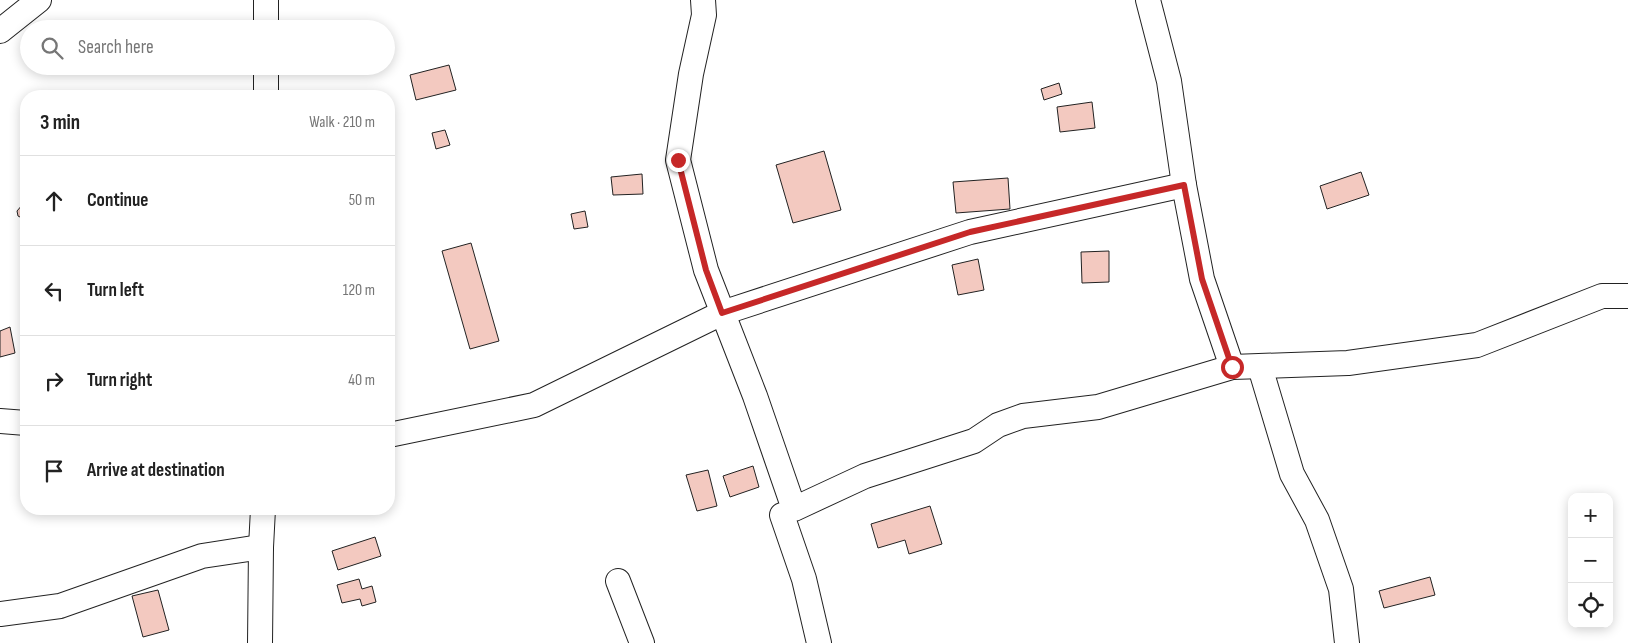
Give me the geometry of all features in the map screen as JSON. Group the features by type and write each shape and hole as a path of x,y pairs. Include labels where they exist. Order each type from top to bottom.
{"street":[{"path":"0,31 39,0"},
{"path":"266,0 266,20"},
{"path":"703,0 704,15 691,74 678,160 706,270 755,396 794,509 865,476 974,441 998,425 1024,416 1098,407 1232,367 1348,363 1477,344 1602,296 1628,296"},
{"path":"1148,0 1169,81 1184,185 1202,279 1232,367"},
{"path":"266,75 266,90"},
{"path":"395,434 534,405 722,313 970,232 1184,185"},
{"path":"1260,367 1292,474 1317,520 1342,589 1347,643"},
{"path":"0,421 20,423"},
{"path":"260,643 263,515"},
{"path":"782,515 804,579 820,643"},
{"path":"0,614 60,606 202,556 261,547"},
{"path":"618,581 642,643"}],"building":[{"path":"449,65 456,90 416,100 410,75"},
{"path":"1059,83 1062,94 1044,100 1041,89"},
{"path":"1092,102 1095,128 1060,132 1057,107"},
{"path":"445,130 450,145 436,149 432,133"},
{"path":"824,151 841,210 793,223 776,165"},
{"path":"1361,172 1369,195 1327,209 1320,186"},
{"path":"642,174 643,194 613,195 611,177"},
{"path":"1008,178 1010,209 956,213 953,182"},
{"path":"20,208 20,217 18,216 17,211"},
{"path":"585,211 588,227 574,229 571,214"},
{"path":"471,243 499,341 470,349 442,251"},
{"path":"1109,251 1109,282 1082,283 1081,252"},
{"path":"978,259 984,290 958,295 952,265"},
{"path":"10,327 15,353 0,357 0,331"},
{"path":"753,466 759,487 730,497 723,476"},
{"path":"708,470 717,506 697,511 686,475"},
{"path":"930,506 942,544 909,554 905,540 878,548 871,524"},
{"path":"375,537 381,556 338,570 332,551"},
{"path":"1430,577 1435,595 1384,608 1379,591"},
{"path":"359,579 362,589 372,586 376,602 362,606 360,599 342,603 337,585"},
{"path":"158,590 169,630 143,637 132,596"}],"route":[{"path":"678,160 692,207 706,270 722,313 970,232 1184,185 1202,279 1232,367"}]}
